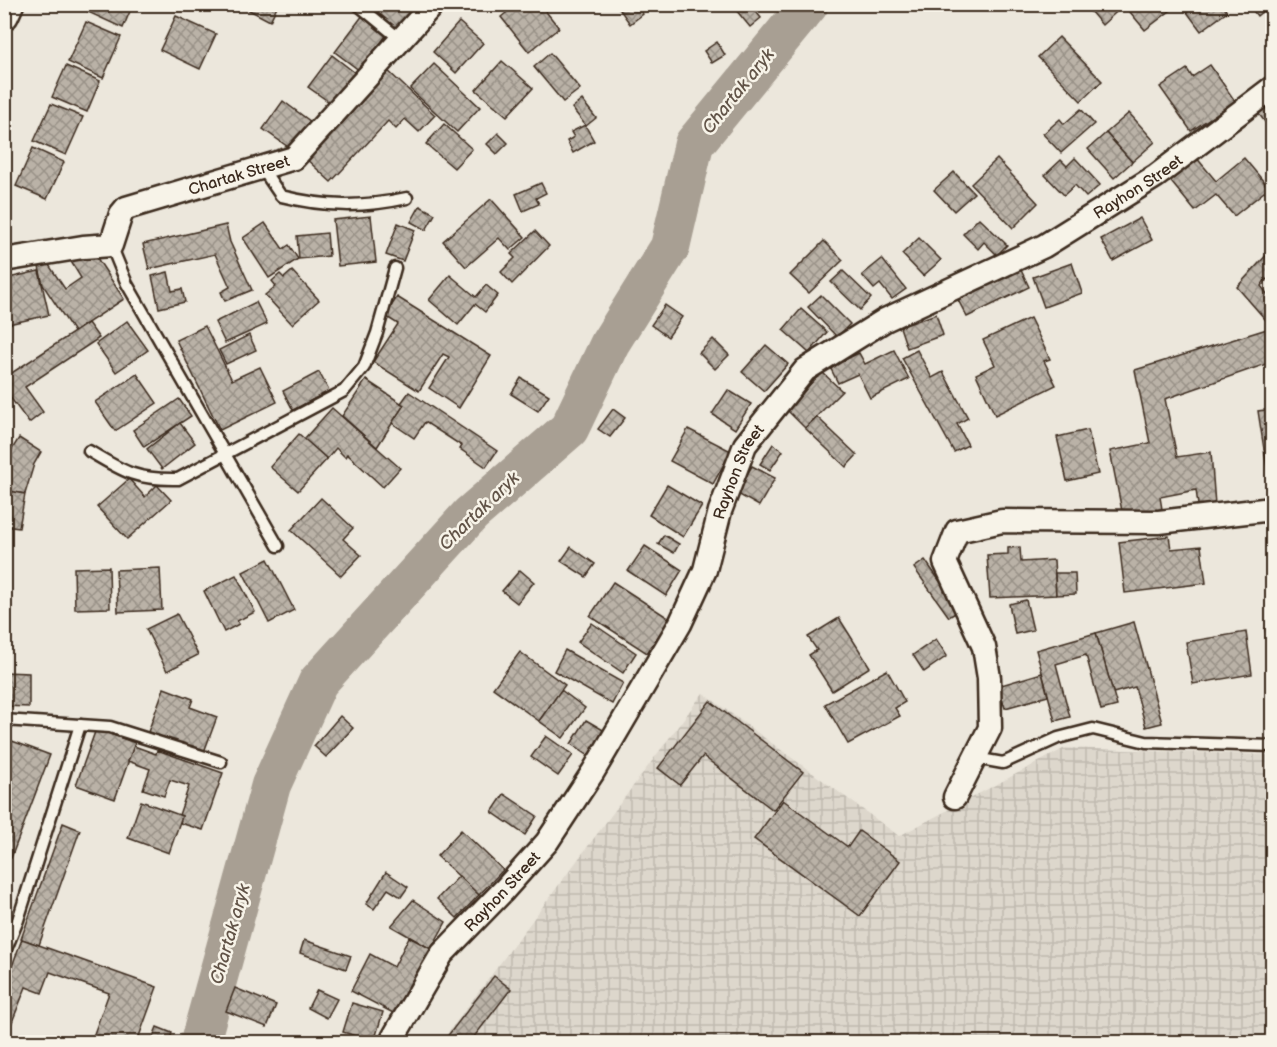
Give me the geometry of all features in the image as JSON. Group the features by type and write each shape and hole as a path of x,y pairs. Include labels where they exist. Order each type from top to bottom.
{"street":[{"path":"4,15 9,4"},
{"name":"Chartak Street","path":"111,245 121,214 126,208 294,158 433,4"},
{"name":"Rayhon Street","path":"393,1038 442,954 504,890 546,842 593,772 685,614 705,570 720,511 745,445 805,370 885,320 1044,246 1156,176 1272,88"},
{"path":"4,260 83,247 111,245"},
{"path":"955,797 990,728 989,678 984,647 945,562 957,531 1002,520 1159,522 1272,508"}],"lane":[{"path":"357,4 401,40"},
{"path":"262,168 281,196 303,202 334,206 407,198"},
{"path":"111,245 127,284 278,546"},
{"path":"89,451 125,473 154,480 178,479 344,392 364,367 377,333 395,268"},
{"path":"4,720 110,727 220,762"},
{"path":"4,954 18,920 80,725"},
{"path":"975,758 1003,763 1058,738 1093,729 1146,742 1272,746"}],"shaded area":[{"path":"703,693 899,836 1065,748 1272,755 1272,1042 441,1042"}],"building":[{"path":"92,4 133,4 123,28 88,12"},
{"path":"238,4 278,4 270,21"},
{"path":"373,4 418,4 398,31 369,10"},
{"path":"517,4 540,4 559,28 529,52 501,17"},
{"path":"616,4 636,4 643,14 630,24"},
{"path":"731,4 750,4 761,18 750,27"},
{"path":"1084,4 1124,4 1124,5 1102,25"},
{"path":"1139,4 1173,4 1175,7 1145,30 1130,12"},
{"path":"1181,4 1222,4 1227,12 1201,31"},
{"path":"1248,4 1267,4 1269,6 1257,16"},
{"path":"363,15 388,33 360,71 335,52"},
{"path":"176,16 216,34 200,69 160,50"},
{"path":"86,22 121,37 103,78 68,62"},
{"path":"459,22 483,43 456,73 433,52"},
{"path":"1059,37 1102,81 1081,101 1038,57"},
{"path":"717,42 725,55 712,63 704,51"},
{"path":"550,53 580,89 563,102 534,67"},
{"path":"332,55 355,73 332,104 308,87"},
{"path":"502,61 533,88 507,116 476,90"},
{"path":"434,64 480,107 457,132 410,89"},
{"path":"1210,65 1235,101 1191,131 1160,87 1187,69 1192,77"},
{"path":"66,66 100,81 87,112 52,97"},
{"path":"385,68 435,115 419,132 405,119 396,129 388,121 331,182 303,156"},
{"path":"582,100 596,118 586,126 572,108"},
{"path":"283,101 311,122 291,149 263,129"},
{"path":"1272,102 1272,131 1258,113"},
{"path":"51,104 83,117 66,155 34,141"},
{"path":"1081,109 1094,124 1061,153 1043,134 1060,119 1064,124"},
{"path":"1129,113 1155,142 1132,162 1106,133"},
{"path":"444,124 472,149 454,168 426,144"},
{"path":"585,125 594,141 573,153 567,141 574,137 571,132"},
{"path":"498,133 508,143 497,154 487,144"},
{"path":"1106,133 1132,162 1114,178 1088,149"},
{"path":"33,148 64,162 47,199 16,186"},
{"path":"1195,156 1216,181 1244,158 1269,188 1234,216 1216,195 1195,211 1168,178"},
{"path":"1075,158 1100,185 1086,197 1075,185 1064,195 1045,175 1061,160 1067,166"},
{"path":"997,159 1038,203 1013,228 971,184"},
{"path":"954,172 974,193 954,211 934,190"},
{"path":"541,183 546,193 536,198 539,204 523,211 516,194"},
{"path":"491,199 525,237 510,250 499,238 466,267 443,241"},
{"path":"420,206 435,214 426,230 411,222"},
{"path":"371,216 376,262 338,266 333,220"},
{"path":"979,218 1007,245 997,255 984,242 978,249 963,234"},
{"path":"1140,218 1152,240 1113,261 1101,239"},
{"path":"265,223 283,249 289,245 298,259 269,278 243,238"},
{"path":"398,223 415,230 403,261 386,255"},
{"path":"226,225 230,242 252,290 225,301 221,292 230,287 215,254 149,269 143,244"},
{"path":"535,231 549,246 512,284 501,272 515,258 511,254"},
{"path":"327,233 329,256 299,259 297,236"},
{"path":"919,238 941,260 923,276 902,254"},
{"path":"824,241 843,260 809,293 790,275"},
{"path":"1272,249 1272,284 1266,279 1261,286 1272,300 1272,327 1237,287"},
{"path":"95,255 124,299 74,332 43,285 39,267 49,265 65,289 81,278 70,260"},
{"path":"882,259 906,289 892,299 880,284 874,289 862,275"},
{"path":"1072,263 1082,293 1044,307 1033,277"},
{"path":"1020,268 1029,287 967,317 957,298"},
{"path":"39,271 49,315 4,325 4,279"},
{"path":"292,271 319,300 292,324 265,295 276,286 272,281 280,274 284,278"},
{"path":"843,271 871,298 860,310 831,282"},
{"path":"168,272 172,291 182,289 185,302 159,308 152,276"},
{"path":"450,275 476,297 486,285 498,295 485,312 475,304 458,325 429,300"},
{"path":"821,295 850,324 837,337 808,307"},
{"path":"397,297 491,356 459,408 429,388 449,357 443,354 419,391 373,362 398,324 385,316"},
{"path":"256,302 267,324 225,343 215,322"},
{"path":"665,305 682,317 668,337 651,325"},
{"path":"801,309 827,332 809,353 783,330"},
{"path":"936,314 943,335 907,348 900,327"},
{"path":"1030,318 1050,359 1044,361 1056,385 995,415 976,374 995,365 983,340"},
{"path":"127,321 148,350 116,372 96,344"},
{"path":"88,323 99,338 25,387 43,412 29,423 4,389 4,378"},
{"path":"205,326 232,380 260,367 277,402 220,430 176,340"},
{"path":"1267,329 1272,344 1272,362 1165,399 1177,457 1211,452 1215,505 1198,505 1196,490 1160,497 1162,509 1123,516 1110,451 1150,443 1135,370"},
{"path":"249,335 256,350 226,364 219,350"},
{"path":"713,339 729,355 715,369 699,353"},
{"path":"766,345 788,364 764,391 742,372"},
{"path":"894,350 909,379 870,398 858,374 838,383 830,367 859,353 865,364"},
{"path":"917,350 932,378 943,372 968,418 957,424 968,445 954,452 902,358"},
{"path":"319,372 329,391 293,410 283,391"},
{"path":"822,372 842,391 805,428 786,409"},
{"path":"137,374 157,403 115,431 95,402"},
{"path":"521,378 549,395 538,411 511,394"},
{"path":"366,380 404,405 377,447 342,416"},
{"path":"728,390 751,404 735,429 712,414"},
{"path":"409,392 497,451 486,467 460,449 462,446 425,422 414,438 392,423 404,405 401,403"},
{"path":"179,399 191,416 144,447 133,430"},
{"path":"332,408 400,468 383,487 347,454 345,457 336,448 327,459 304,439"},
{"path":"613,409 625,418 610,437 598,429"},
{"path":"1272,409 1272,500 1258,411"},
{"path":"817,417 857,455 846,467 805,428"},
{"path":"180,423 195,443 162,469 147,449"},
{"path":"688,429 731,451 713,484 670,461"},
{"path":"1088,430 1098,474 1067,481 1057,437"},
{"path":"299,434 327,459 298,491 270,467"},
{"path":"19,438 41,452 34,464 25,494 4,490 4,470 9,454"},
{"path":"773,444 783,451 770,470 760,464"},
{"path":"752,466 775,478 759,506 736,493"},
{"path":"129,479 145,497 157,485 171,500 127,539 97,507"},
{"path":"667,485 702,506 683,537 649,515"},
{"path":"4,490 25,494 19,528 4,526"},
{"path":"321,498 353,528 343,539 361,555 341,576 291,530"},
{"path":"664,535 679,544 674,553 658,544"},
{"path":"1169,536 1171,549 1201,546 1206,583 1125,593 1119,542"},
{"path":"645,546 682,570 666,596 628,571"},
{"path":"571,547 595,564 586,577 561,561"},
{"path":"1020,547 1021,562 1054,560 1056,595 990,598 987,555 1008,554 1008,548"},
{"path":"268,559 294,610 269,623 243,572"},
{"path":"925,560 960,610 949,617 914,568"},
{"path":"109,567 110,608 75,609 74,568"},
{"path":"160,568 162,610 118,612 116,570"},
{"path":"520,570 534,582 517,603 502,591"},
{"path":"1055,573 1075,573 1076,594 1056,595"},
{"path":"236,575 255,612 237,621 239,624 224,632 204,591"},
{"path":"613,582 670,619 647,653 590,616"},
{"path":"1026,600 1033,630 1015,634 1009,604"},
{"path":"177,614 198,655 167,671 146,629"},
{"path":"839,618 870,667 832,691 809,655 817,650 808,637"},
{"path":"1134,622 1162,723 1146,727 1135,687 1113,693 1096,633"},
{"path":"592,623 636,653 623,673 578,642"},
{"path":"1272,628 1272,675 1265,629"},
{"path":"1246,632 1252,674 1193,684 1186,642"},
{"path":"1096,633 1117,706 1101,710 1086,655 1056,664 1070,717 1055,721 1036,650"},
{"path":"936,639 947,656 924,672 913,655"},
{"path":"565,650 623,683 612,704 554,671"},
{"path":"520,652 565,685 539,721 493,688"},
{"path":"887,670 905,702 895,708 900,716 848,744 825,704"},
{"path":"4,672 29,673 29,707 4,706"},
{"path":"1042,673 1048,696 1005,708 998,686"},
{"path":"164,688 193,699 190,707 217,717 204,752 148,732"},
{"path":"561,690 585,708 563,738 539,721"},
{"path":"710,701 803,772 773,810 703,756 680,785 658,768"},
{"path":"340,716 353,728 326,757 314,746"},
{"path":"586,720 605,731 589,756 571,744"},
{"path":"96,729 135,743 115,799 76,785"},
{"path":"546,736 573,755 558,776 531,757"},
{"path":"4,738 50,755 11,858 4,856"},
{"path":"134,746 156,754 157,750 223,773 203,830 180,823 182,816 179,815 189,786 170,780 164,796 143,789 150,769 128,761"},
{"path":"504,794 537,816 525,835 492,812"},
{"path":"783,800 848,847 859,831 900,861 860,916 754,839"},
{"path":"141,801 182,816 169,853 128,838"},
{"path":"63,823 80,830 39,945 21,939"},
{"path":"461,830 503,870 479,895 437,856"},
{"path":"386,872 408,887 401,897 388,889 374,909 366,904"},
{"path":"459,876 479,895 457,918 437,899"},
{"path":"413,900 446,922 431,949 391,926"},
{"path":"409,937 431,949 397,1015 351,991 370,954 394,967"},
{"path":"22,939 157,987 137,1042 91,1042 109,993 50,972 42,993 26,987 4,1042 4,988"},
{"path":"304,940 351,956 346,969 300,953"},
{"path":"494,976 511,989 470,1042 443,1042"},
{"path":"235,988 276,1005 267,1027 226,1011"},
{"path":"317,990 337,999 327,1018 308,1008"},
{"path":"352,1003 383,1012 374,1042 343,1032"},
{"path":"157,1027 172,1033 169,1042 151,1042"}],"waterway":[{"name":"Chartak aryk","path":"200,1042 271,785 318,682 471,514 569,429 610,343 670,247 694,144 809,4"}]}
